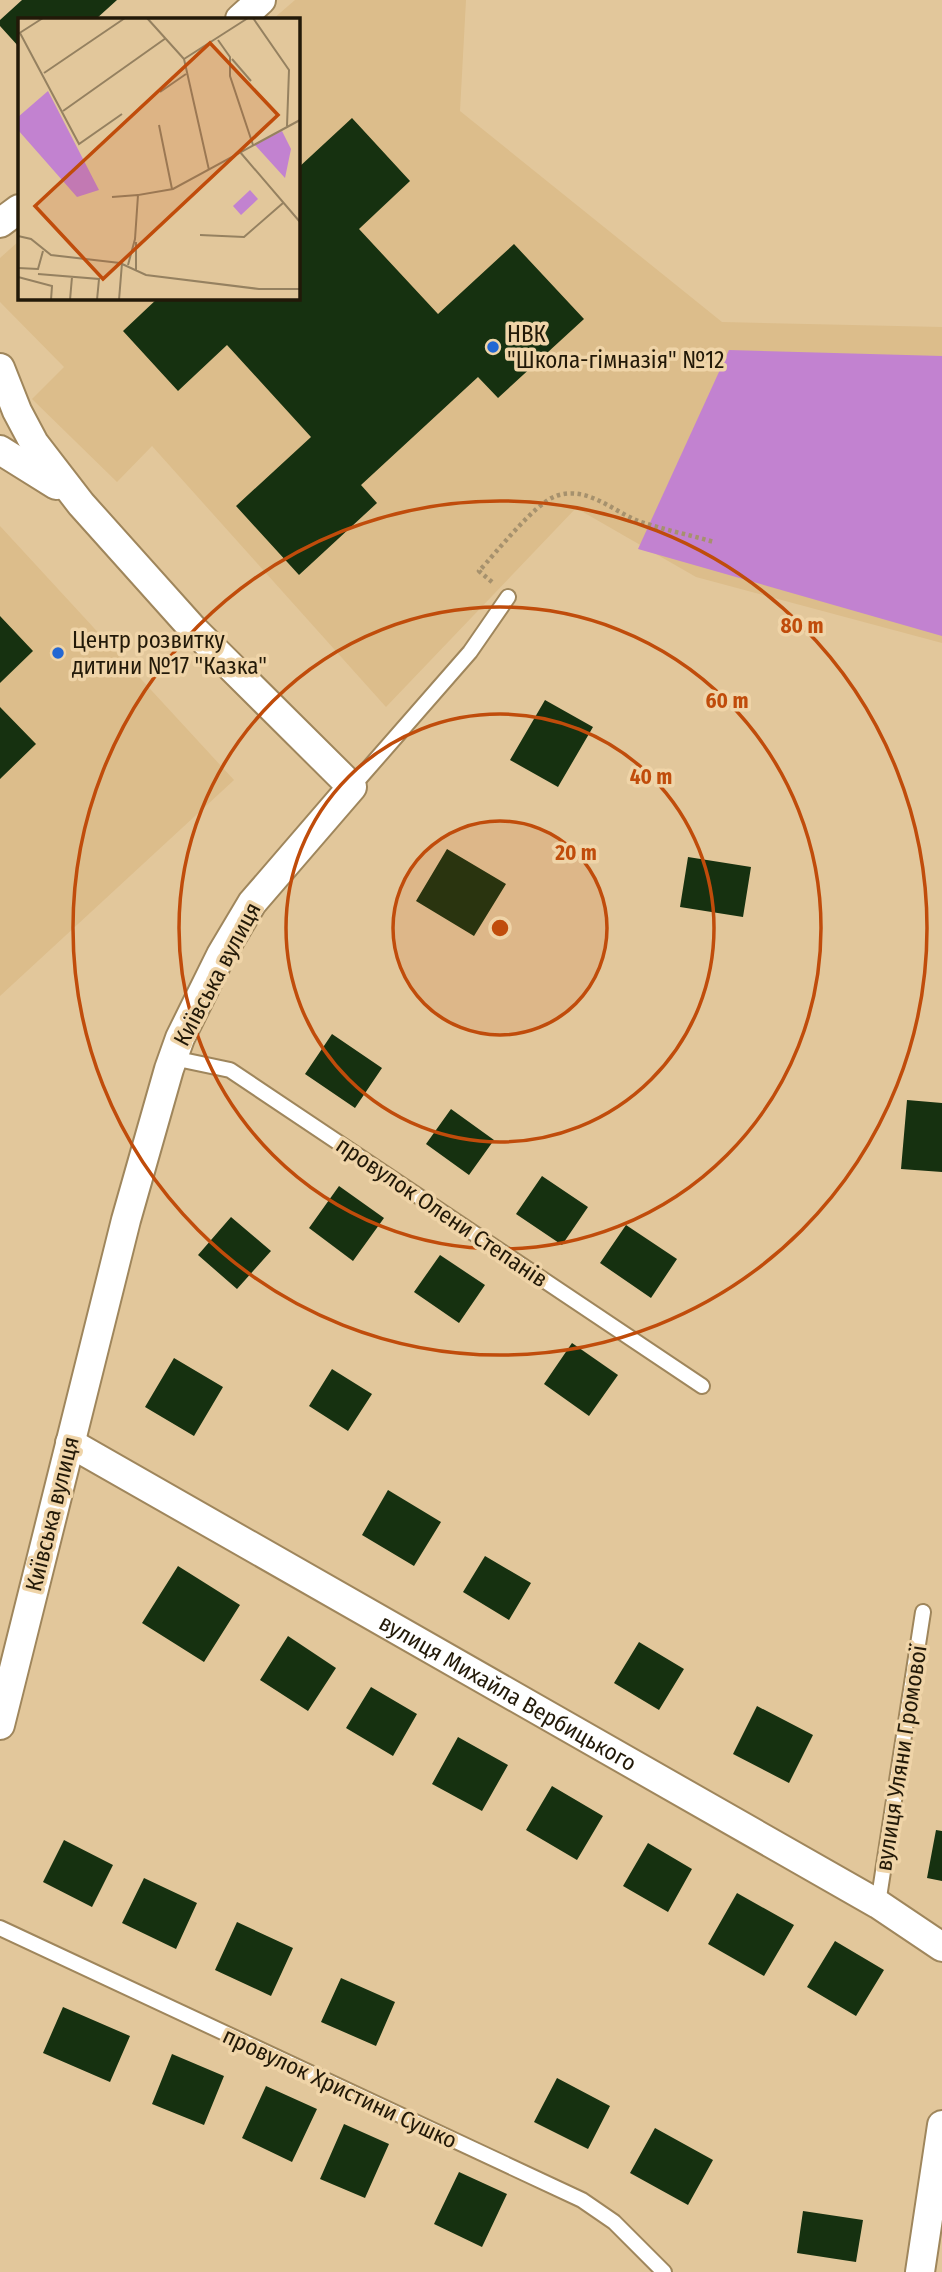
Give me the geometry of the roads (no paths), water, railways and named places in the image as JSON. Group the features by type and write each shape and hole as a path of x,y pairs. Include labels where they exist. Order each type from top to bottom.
{"street":[{"path":"241,18 261,0"},
{"path":"0,223 18,210"},
{"path":"0,368 17,411 34,443 80,504 193,629 352,787"},
{"path":"0,450 42,475 80,504"},
{"name":"Київська вулиця","path":"0,1725 127,1220 180,1038 235,929 252,903 352,787"},
{"name":"вулиця Михайла Вербицького","path":"69,1443 878,1904 942,1947"},
{"path":"920,2272 942,2125"}],"lane":[{"path":"352,787 470,652 508,597"},
{"name":"провулок Олени Степанів","path":"173,1058 230,1070 702,1386"},
{"name":"вулиця Уляни Громової","path":"878,1904 923,1612"},
{"name":"провулок Христини Сушко","path":"0,1928 582,2200 614,2222 664,2272"}],"place":[{"name":"НВК \"Школа-гімназія\" №12","path":"493,347"},
{"name":"Центр розвитку дитини №17 \"Казка\"","path":"58,653"}]}
